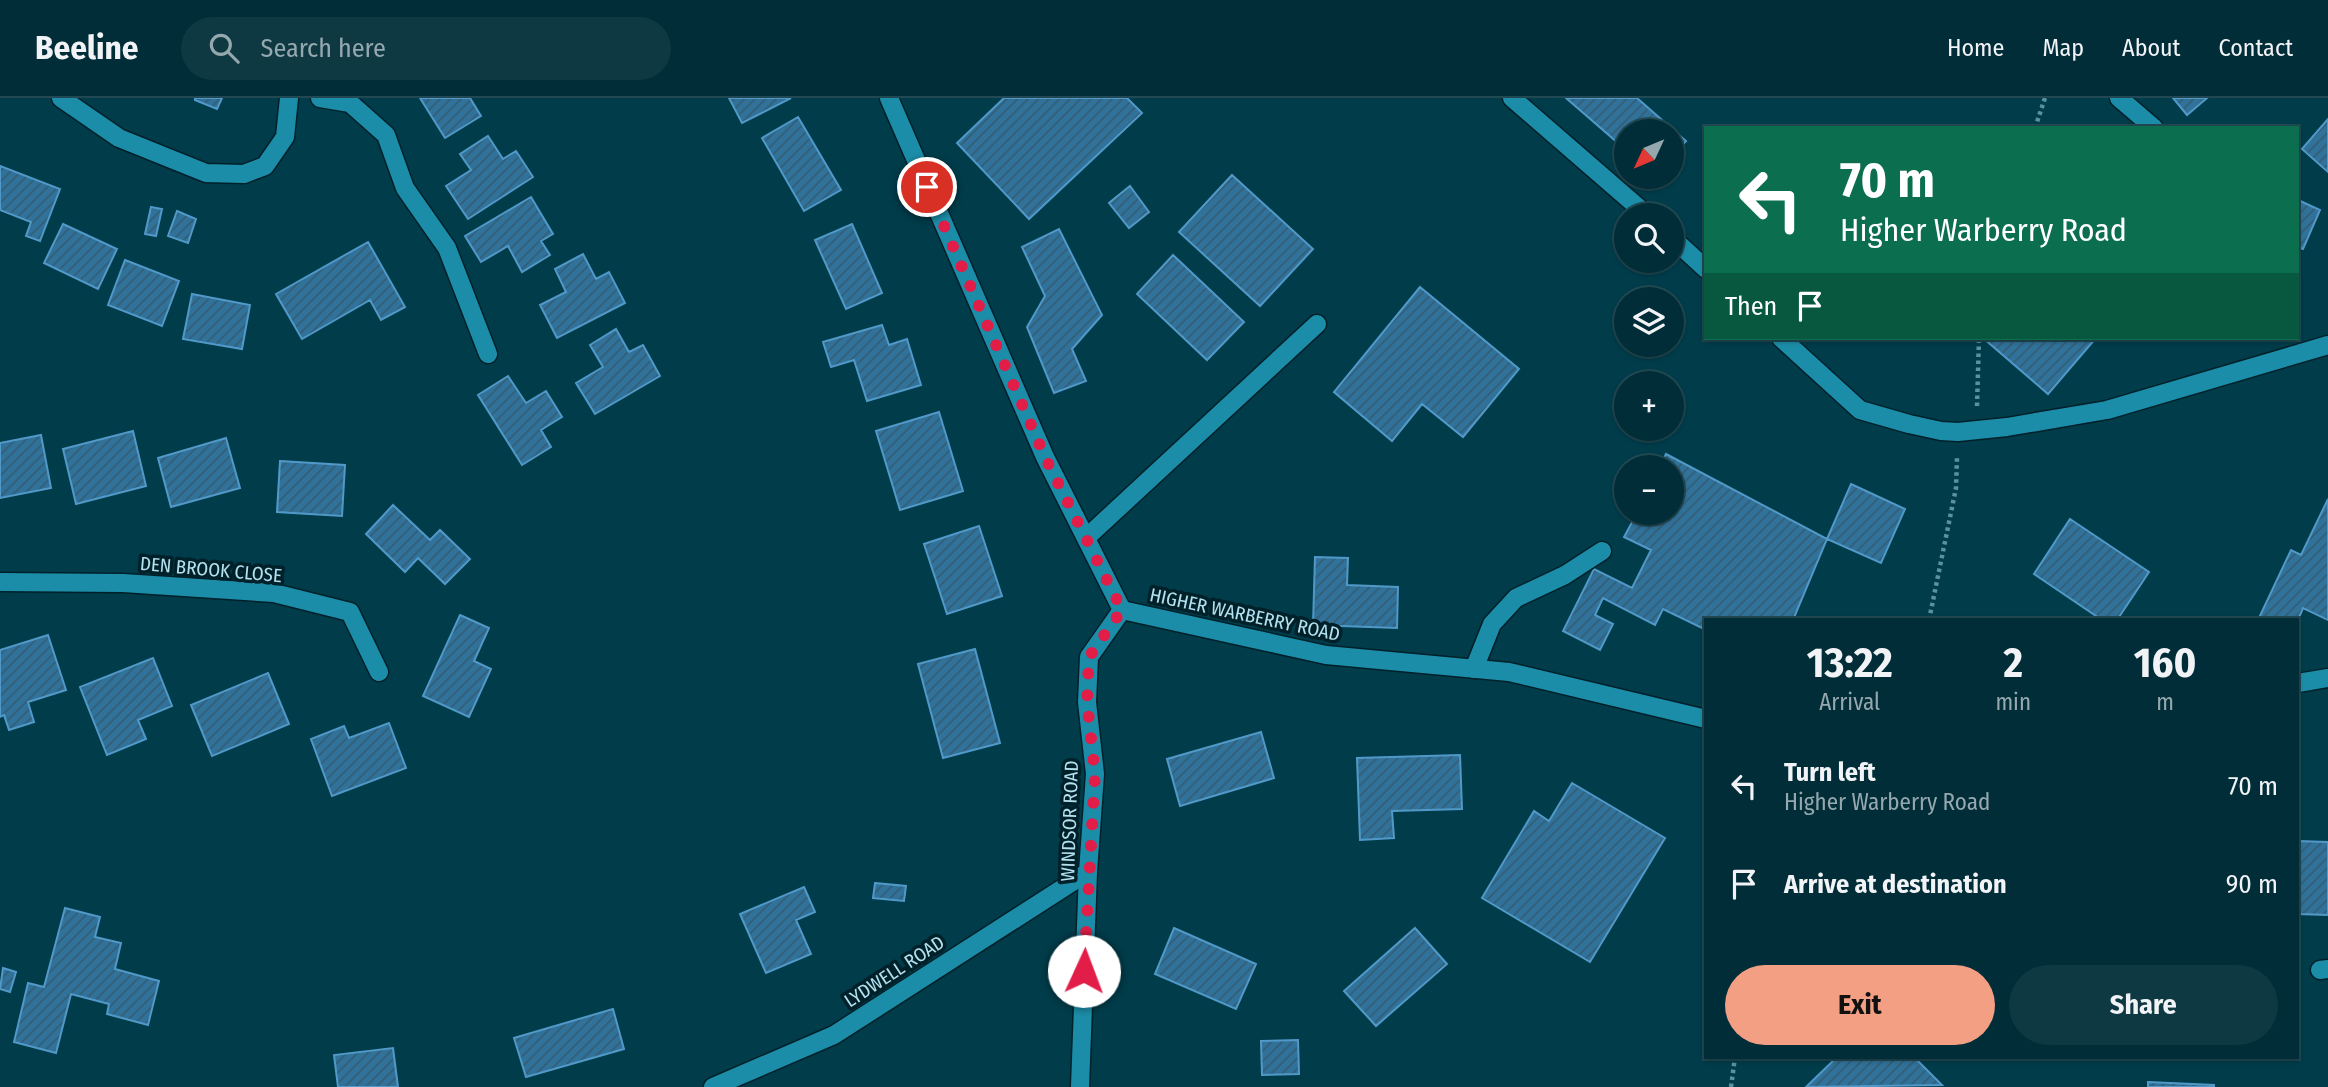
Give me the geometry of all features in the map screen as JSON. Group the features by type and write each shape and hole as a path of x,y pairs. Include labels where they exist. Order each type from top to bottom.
{"street":[{"path":"61,98 119,138 206,173 244,174 265,166 285,137 289,98"},
{"path":"320,98 350,103 386,135 405,188 447,248 488,354"},
{"name":"HIGHER WARBERRY ROAD","path":"889,98 1045,457 1122,610 1326,655 1509,672 1704,719"},
{"path":"1512,98 1633,203"},
{"path":"2119,98 2152,126"},
{"path":"1684,249 1704,267"},
{"path":"1086,538 1317,324"},
{"path":"1783,340 1860,410 1941,431 1958,432 2108,410 2328,345"},
{"path":"1474,669 1492,624 1516,598 1565,575 1602,551"},
{"name":"DEN BROOK CLOSE","path":"0,582 123,583 274,593 350,612 379,672"},
{"name":"WINDSOR ROAD","path":"1080,1087 1088,872 1095,774 1087,702 1089,657 1122,610"},
{"path":"2299,683 2328,678"},
{"name":"LYDWELL ROAD","path":"713,1087 834,1035 1088,872"}],"path":[{"path":"2036,126 2045,98"},
{"path":"1977,431 1979,340"},
{"path":"1929,618 1956,488 1958,432"},
{"path":"1731,1087 1735,1059"}],"building":[{"path":"195,98 222,98 217,109"},
{"path":"420,98 470,98 481,116 445,138"},
{"path":"729,98 791,98 742,123"},
{"path":"1004,98 1127,98 1142,113 1029,219 957,143"},
{"path":"1566,98 1637,98 1661,119 1614,119 1614,140"},
{"path":"2173,98 2207,98 2187,115"},
{"path":"798,117 841,190 804,211 762,138"},
{"path":"2328,119 2328,172 2302,149"},
{"path":"488,136 503,159 516,151 533,177 468,219 446,186 471,170 460,154"},
{"path":"0,166 60,189 40,241 26,236 31,222 0,210"},
{"path":"1232,175 1313,249 1260,306 1179,232"},
{"path":"1130,186 1149,212 1129,228 1109,203"},
{"path":"531,197 553,234 541,241 550,255 522,272 508,246 481,262 465,236"},
{"path":"2299,200 2320,210 2303,249 2299,247"},
{"path":"151,207 162,209 156,236 145,234"},
{"path":"177,211 196,219 188,243 168,236"},
{"path":"63,224 117,249 98,289 44,263"},
{"path":"852,224 882,293 846,309 815,240"},
{"path":"1059,229 1102,315 1072,349 1086,381 1054,393 1027,327 1045,296 1022,247"},
{"path":"368,242 405,307 381,320 370,300 302,339 276,294"},
{"path":"583,254 596,279 609,272 625,303 557,338 540,305 566,292 555,269"},
{"path":"1173,255 1244,322 1207,360 1137,294"},
{"path":"125,260 179,281 162,326 108,305"},
{"path":"1420,287 1519,369 1463,437 1422,404 1392,441 1334,392"},
{"path":"192,294 250,305 242,349 183,339"},
{"path":"882,325 889,345 907,339 921,385 867,401 854,360 831,367 823,342"},
{"path":"616,329 629,352 643,345 660,376 595,414 576,383 603,367 590,345"},
{"path":"1985,340 2094,340 2048,394"},
{"path":"508,376 526,403 546,391 562,417 541,430 551,447 522,465 478,395"},
{"path":"939,412 963,491 900,510 876,431"},
{"path":"133,431 146,486 76,504 63,449"},
{"path":"41,435 51,488 0,498 0,443"},
{"path":"226,438 240,488 171,507 158,458"},
{"path":"280,461 345,465 342,516 277,512"},
{"path":"1684,464 1827,539 1794,618 1704,618 1704,629 1663,609 1655,625 1603,598 1595,615 1613,624 1600,650 1563,631 1594,569 1632,588 1651,550 1624,537 1630,525 1684,525"},
{"path":"1851,484 1905,509 1881,563 1827,539"},
{"path":"2328,499 2328,620 2303,608 2299,618 2259,618 2291,550 2301,555"},
{"path":"393,505 430,540 440,530 470,559 445,584 418,558 405,572 366,534"},
{"path":"2070,519 2149,572 2118,618 2099,618 2034,574"},
{"path":"979,526 1002,596 947,614 924,544"},
{"path":"1315,557 1348,558 1347,585 1398,587 1397,628 1313,625"},
{"path":"460,615 489,628 474,661 491,669 469,717 423,696"},
{"path":"48,635 66,690 28,702 34,722 9,730 4,715 0,717 0,650"},
{"path":"975,649 1000,743 943,758 918,664"},
{"path":"153,658 172,706 138,720 146,739 107,755 80,687"},
{"path":"268,673 289,724 212,756 191,705"},
{"path":"389,723 406,768 332,796 311,739 344,726 349,738"},
{"path":"1261,732 1274,778 1180,806 1167,759"},
{"path":"1460,755 1462,809 1392,811 1394,838 1360,840 1357,758"},
{"path":"1572,783 1665,838 1590,962 1482,898 1534,811 1549,821"},
{"path":"2299,841 2328,842 2328,915 2299,914"},
{"path":"875,883 906,886 904,901 873,898"},
{"path":"804,887 815,912 796,920 811,954 766,973 740,914"},
{"path":"65,908 100,917 95,937 121,943 115,969 159,981 148,1025 107,1014 109,1004 71,994 56,1053 14,1042 28,983 44,987"},
{"path":"1174,928 1256,964 1236,1009 1155,974"},
{"path":"1415,928 1447,964 1376,1026 1344,991"},
{"path":"3,968 16,972 10,992 0,989"},
{"path":"613,1009 624,1049 526,1077 514,1038"},
{"path":"1298,1040 1299,1074 1262,1075 1261,1041"},
{"path":"393,1048 398,1087 338,1087 334,1055"},
{"path":"1835,1059 1916,1059 1942,1085 1806,1087"},
{"path":"2148,1082 2214,1085 2214,1087 2148,1087"}],"route":[{"path":"927,187 1045,457 1122,610 1089,657 1087,702 1095,774 1084,971"}]}
